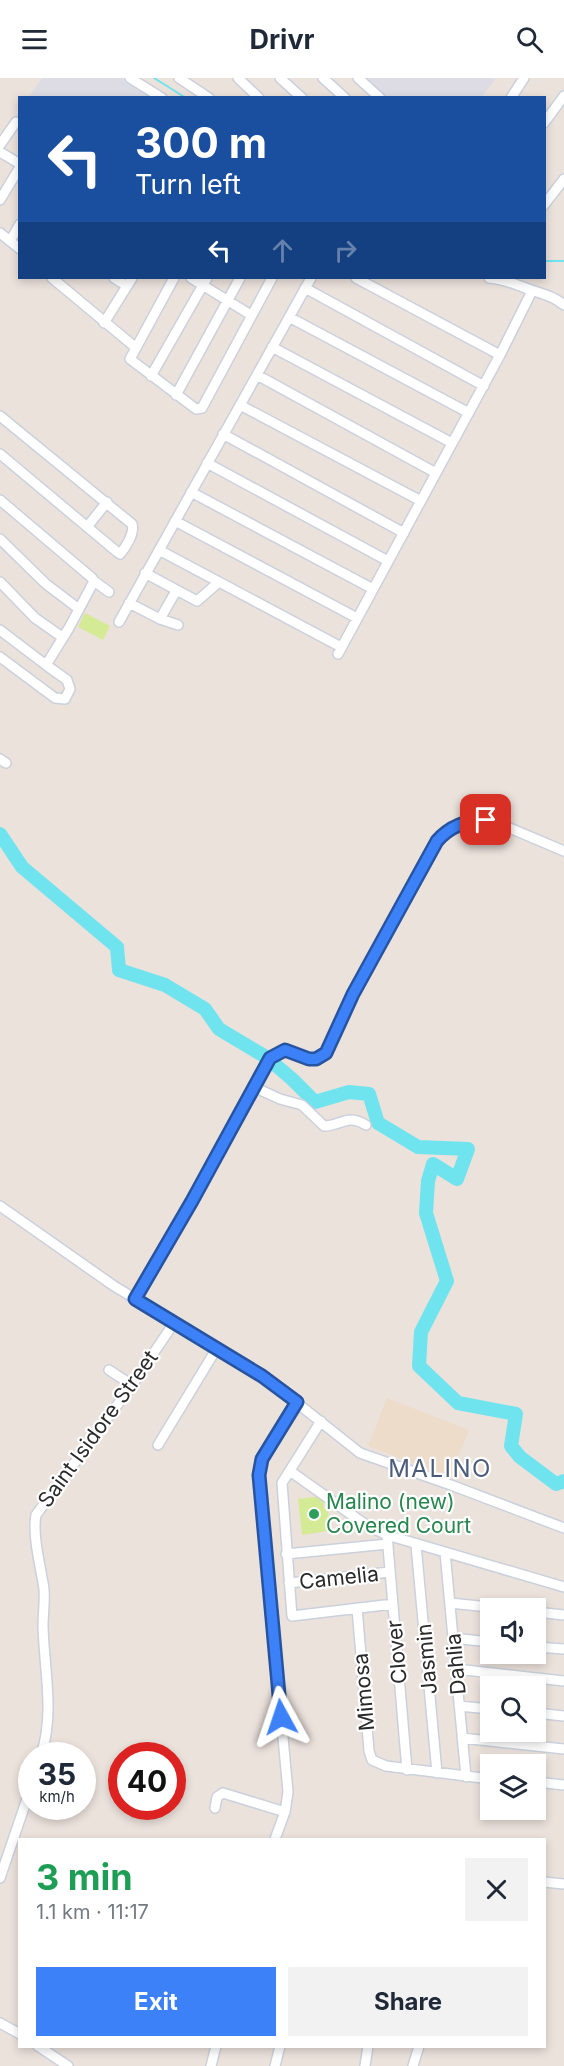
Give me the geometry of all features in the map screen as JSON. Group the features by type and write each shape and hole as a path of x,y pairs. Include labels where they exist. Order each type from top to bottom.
{"street":[{"path":"130,78 159,96"},
{"path":"179,78 206,96"},
{"path":"238,78 247,94"},
{"path":"280,78 300,96"},
{"path":"323,78 343,96"},
{"path":"358,78 378,96"},
{"path":"512,96 524,78"},
{"path":"546,120 564,96"},
{"path":"0,145 15,122"},
{"path":"0,152 18,164"},
{"path":"0,200 18,168"},
{"path":"546,203 564,179"},
{"path":"10,241 18,227"},
{"path":"0,233 18,247"},
{"path":"53,279 135,347"},
{"path":"173,279 130,356 130,361 196,409 202,408 271,279"},
{"path":"176,395 239,279"},
{"path":"119,622 310,279"},
{"path":"358,279 500,356"},
{"path":"503,279 556,298 564,305"},
{"path":"151,376 205,281 227,301 251,315"},
{"path":"104,323 129,282"},
{"path":"305,288 484,386"},
{"path":"159,550 339,650 484,386 532,291"},
{"path":"289,317 469,413"},
{"path":"272,347 452,443"},
{"path":"256,375 436,473"},
{"path":"240,405 421,501"},
{"path":"0,416 134,526 123,551 120,554 0,454"},
{"path":"224,434 404,532"},
{"path":"207,464 388,561"},
{"path":"191,492 373,589"},
{"path":"0,500 109,592"},
{"path":"87,527 107,502"},
{"path":"175,521 357,618"},
{"path":"0,539 46,584 79,609"},
{"path":"145,573 198,601 219,582"},
{"path":"46,665 94,581"},
{"path":"0,582 35,618 62,637"},
{"path":"160,619 176,591"},
{"path":"129,603 160,619 178,625"},
{"path":"0,630 67,680 70,689 65,699 55,698 0,657"},
{"path":"135,1299 192,1201 270,1058 285,1050 309,1059 316,1059 326,1053 353,994 437,841 452,827 478,820 493,821 564,851"},
{"path":"254,1087 280,1099 302,1105 324,1126 352,1119 366,1125"},
{"path":"0,1206 135,1299 262,1376 366,1456 564,1528"},
{"name":"Saint Isidore Street","path":"44,1742 49,1713 43,1627 44,1593 36,1515 132,1385 174,1323"},
{"path":"158,1444 217,1348"},
{"path":"109,1370 132,1385"},
{"path":"275,1838 285,1812 288,1792 259,1475 262,1459 297,1402"},
{"path":"321,1421 281,1489 292,1616 393,1604"},
{"path":"290,1471 387,1540"},
{"path":"286,1554 387,1540 445,1552 564,1587"},
{"name":"Clover","path":"387,1540 407,1770"},
{"name":"Jasmin","path":"416,1545 437,1773"},
{"name":"Dahlia","path":"445,1552 466,1777"},
{"name":"Camelia","path":"289,1583 390,1572"},
{"path":"450,1603 480,1606"},
{"name":"Mimosa","path":"357,1608 369,1751 375,1763 407,1770"},
{"path":"546,1613 564,1615"},
{"path":"453,1638 480,1641"},
{"path":"546,1648 564,1649"},
{"path":"456,1669 564,1680"},
{"path":"459,1706 480,1708"},
{"path":"546,1714 564,1716"},
{"path":"462,1738 564,1749"},
{"path":"407,1770 480,1778"},
{"path":"546,1783 564,1785"},
{"path":"215,1808 217,1797 223,1793 285,1812"},
{"path":"0,1878 20,1820"},
{"path":"546,1882 564,1884"},
{"path":"0,2023 18,2033"},
{"path":"41,2048 68,2066"},
{"path":"211,2066 216,2048"},
{"path":"275,2066 280,2048"},
{"path":"365,2066 368,2048"},
{"path":"413,2066 418,2048"}],"shaded area":[{"path":"42,78 122,78 149,96 29,96"},
{"path":"366,78 496,78 483,96 386,96"},
{"path":"387,1398 469,1430 450,1478 368,1446"}],"green space":[{"path":"85,613 110,626 103,640 78,627"},
{"name":"Malino (new) Covered Court","path":"323,1496 324,1509 328,1509 329,1519 325,1520 327,1531 302,1535 298,1499"}],"waterway":[{"path":"154,78 183,96"},
{"path":"546,261 564,261"},
{"path":"0,834 22,867 117,947 119,970 165,985 205,1009 219,1029 266,1057 315,1102 349,1092 369,1094 378,1123 418,1147 468,1149 457,1179 433,1164 428,1181 426,1213 447,1281 421,1332 419,1366 458,1403 516,1414 511,1446 520,1457 556,1484 564,1481"}],"place":[{"name":"Malino (new) Covered Court","path":"314,1514"}],"district":[{"name":"MALINO","path":"440,1469"}],"route":[{"path":"281,1717 259,1475 262,1459 297,1402 262,1376 135,1299 192,1201 270,1058 285,1050 309,1059 316,1059 326,1053 353,994 437,841 452,827 486,820"}]}
